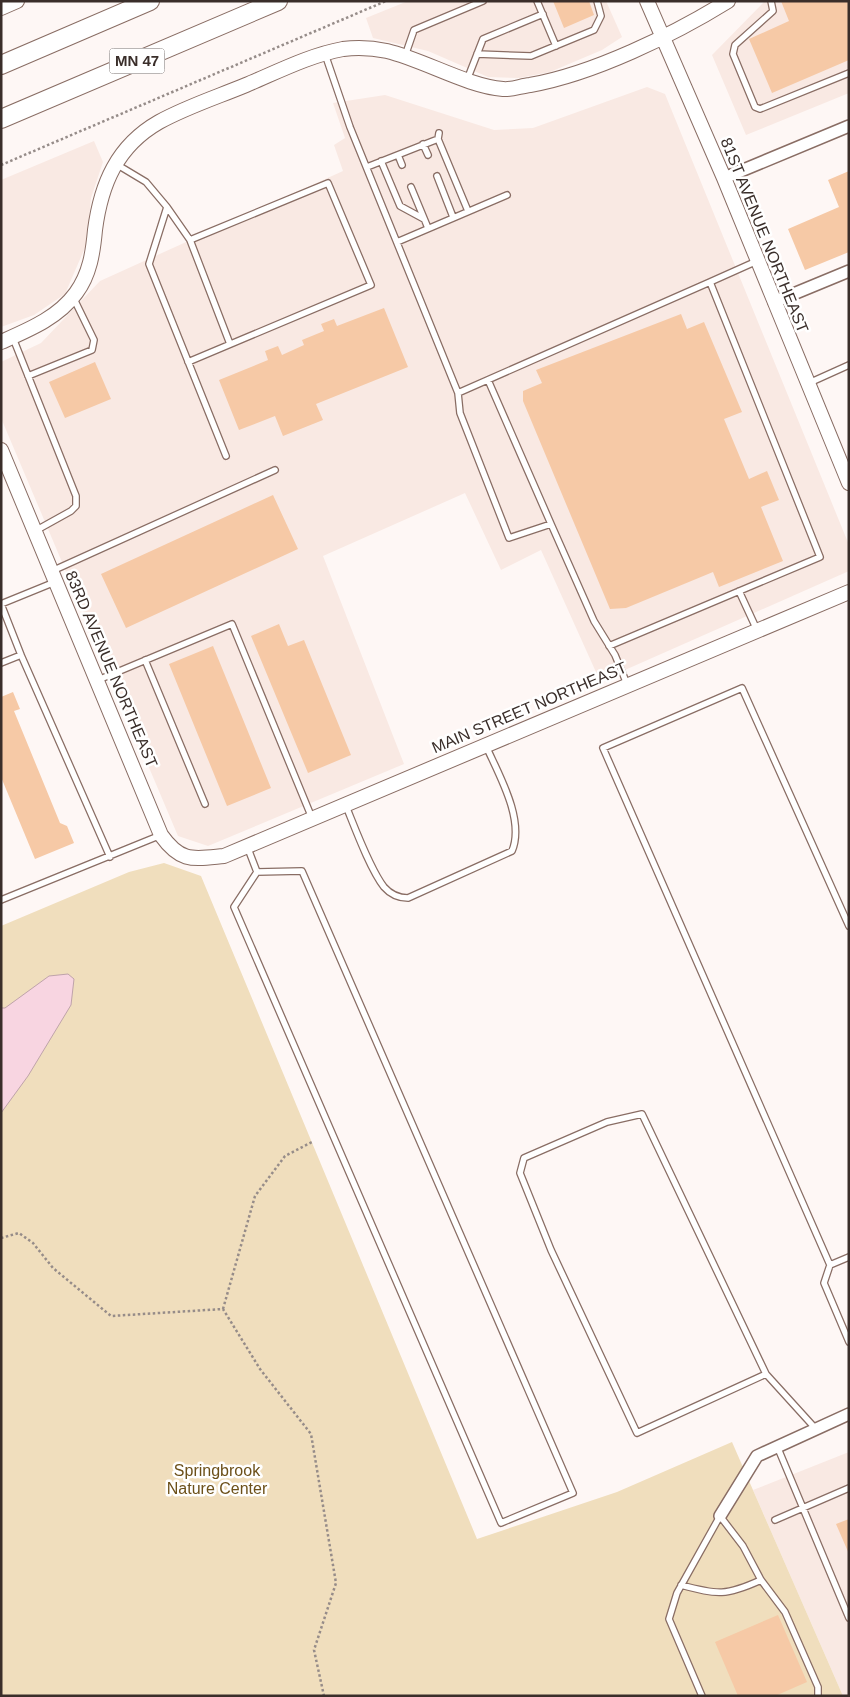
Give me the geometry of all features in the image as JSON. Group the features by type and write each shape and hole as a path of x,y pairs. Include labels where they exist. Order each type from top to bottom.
{"main road":[{"path":"1,65 150,1"},
{"name":"MN 47","path":"1,119 278,1"}],"street":[{"path":"1,8 17,1"},
{"name":"81ST AVENUE NORTHEAST","path":"647,1 661,37 724,178 849,484"},
{"path":"7,339 49,318 73,297 86,277 93,254 99,205 107,177 114,163 133,141 159,122 324,54 362,48 405,56 467,80 504,89 538,83 580,73 661,37 728,1"},
{"path":"724,178 849,126"},
{"path":"774,302 849,271"},
{"name":"83RD AVENUE NORTHEAST","path":"1,450 162,835 172,850 185,858 224,856"},
{"name":"MAIN STREET NORTHEAST","path":"224,856 627,684 849,592"},
{"path":"720,1516 757,1456 849,1414"}],"lane":[{"path":"405,56 414,30 483,1"},
{"path":"538,1 556,46"},
{"path":"477,54 532,56 594,30 601,16 597,1"},
{"path":"771,1 773,11 735,45 733,54 755,107 760,109 849,73"},
{"path":"467,80 483,39 543,14"},
{"path":"324,54 366,167 458,393 460,413 509,538 550,524"},
{"path":"366,167 398,155 438,136 468,211"},
{"path":"423,144 428,155"},
{"path":"398,155 402,165"},
{"path":"381,162 400,206 424,220"},
{"path":"114,163 146,182 190,240 230,344"},
{"path":"436,176 454,217"},
{"path":"188,362 371,285 328,183 190,240"},
{"path":"411,187 428,228"},
{"path":"397,242 507,195"},
{"path":"166,207 149,264 226,456"},
{"path":"458,393 757,260"},
{"path":"609,646 820,557 710,282"},
{"path":"28,376 92,350 94,340 73,297"},
{"path":"7,339 28,376 76,496 76,506 71,511 35,531"},
{"path":"807,384 849,365"},
{"path":"488,380 594,621 609,646 627,684"},
{"path":"110,857 1,604 54,576 275,470"},
{"path":"739,591 757,630"},
{"path":"98,680 232,624 312,818"},
{"path":"1,663 22,655"},
{"path":"145,660 205,804"},
{"path":"849,926 742,688 603,748 830,1265 824,1283 849,1342"},
{"path":"345,804 361,843 384,887 398,898 408,898 512,852 516,825 503,784 485,744"},
{"path":"1,900 162,835"},
{"path":"247,846 257,872"},
{"path":"257,872 302,872 573,1493 501,1523 234,907 257,872"},
{"path":"766,1374 637,1433 551,1250 520,1173 524,1158 607,1122 642,1114 766,1374 815,1428"},
{"path":"830,1265 849,1257"},
{"path":"777,1446 849,1618"},
{"path":"775,1520 849,1488"},
{"path":"702,1696 669,1619 682,1585 720,1516 743,1546 761,1580 785,1612 818,1687 818,1696"},
{"path":"682,1585 720,1594 737,1591 761,1580"}],"path":[{"path":"1,166 386,1"},
{"path":"312,1142 285,1156 255,1196 223,1309 260,1369 311,1434 336,1583 314,1650 324,1696"},
{"path":"1,1238 18,1234 33,1243 53,1268 111,1316 223,1309"}],"shaded area":[{"path":"408,1 606,1 622,37 602,50 550,72 519,78 488,77 428,51 373,38 366,18"},
{"path":"765,1 849,1 849,93 746,135 712,55"},
{"path":"647,87 665,94 849,545 849,571 600,681 541,550 501,570 465,493 323,556 404,764 208,846 178,836 1,418 1,362 41,343 100,281 343,171 334,145 345,138 333,103 385,95 494,130 533,128"},
{"path":"94,141 103,162 91,198 87,243 65,294 34,315 1,327 1,180"},
{"path":"68,974 74,979 71,1005 28,1076 1,1113 1,1008 5,1008 49,976"},
{"path":"849,1452 849,1696 843,1696 753,1490"}],"green space":[{"name":"Springbrook Nature Center","path":"164,863 201,876 477,1539 617,1492 732,1442 843,1696 1,1696 1,926 129,872"}],"building":[{"path":"553,1 589,1 594,15 564,28"},
{"path":"781,1 849,1 849,60 772,93 749,39 789,21"},
{"path":"849,171 849,252 805,270 788,229 839,207 828,180"},
{"path":"384,308 408,367 316,404 323,420 283,436 275,416 239,430 219,380 268,360 265,351 278,346 282,355 304,345 302,340 324,331 321,324 334,319 337,326"},
{"path":"681,314 687,329 704,322 742,412 724,419 749,479 767,471 779,500 761,507 783,561 719,587 713,572 626,608 610,609 523,401 523,391 542,383 536,370"},
{"path":"95,362 111,399 65,418 49,382"},
{"path":"273,495 298,549 126,628 101,574"},
{"path":"279,624 288,646 304,640 351,755 308,773 251,636"},
{"path":"213,646 271,788 227,806 169,664"},
{"path":"13,692 20,709 14,711 60,823 67,826 74,843 35,859 1,777 1,697"},
{"path":"849,1519 849,1554 836,1524"},
{"path":"778,1615 807,1682 775,1696 738,1696 715,1642"}]}
